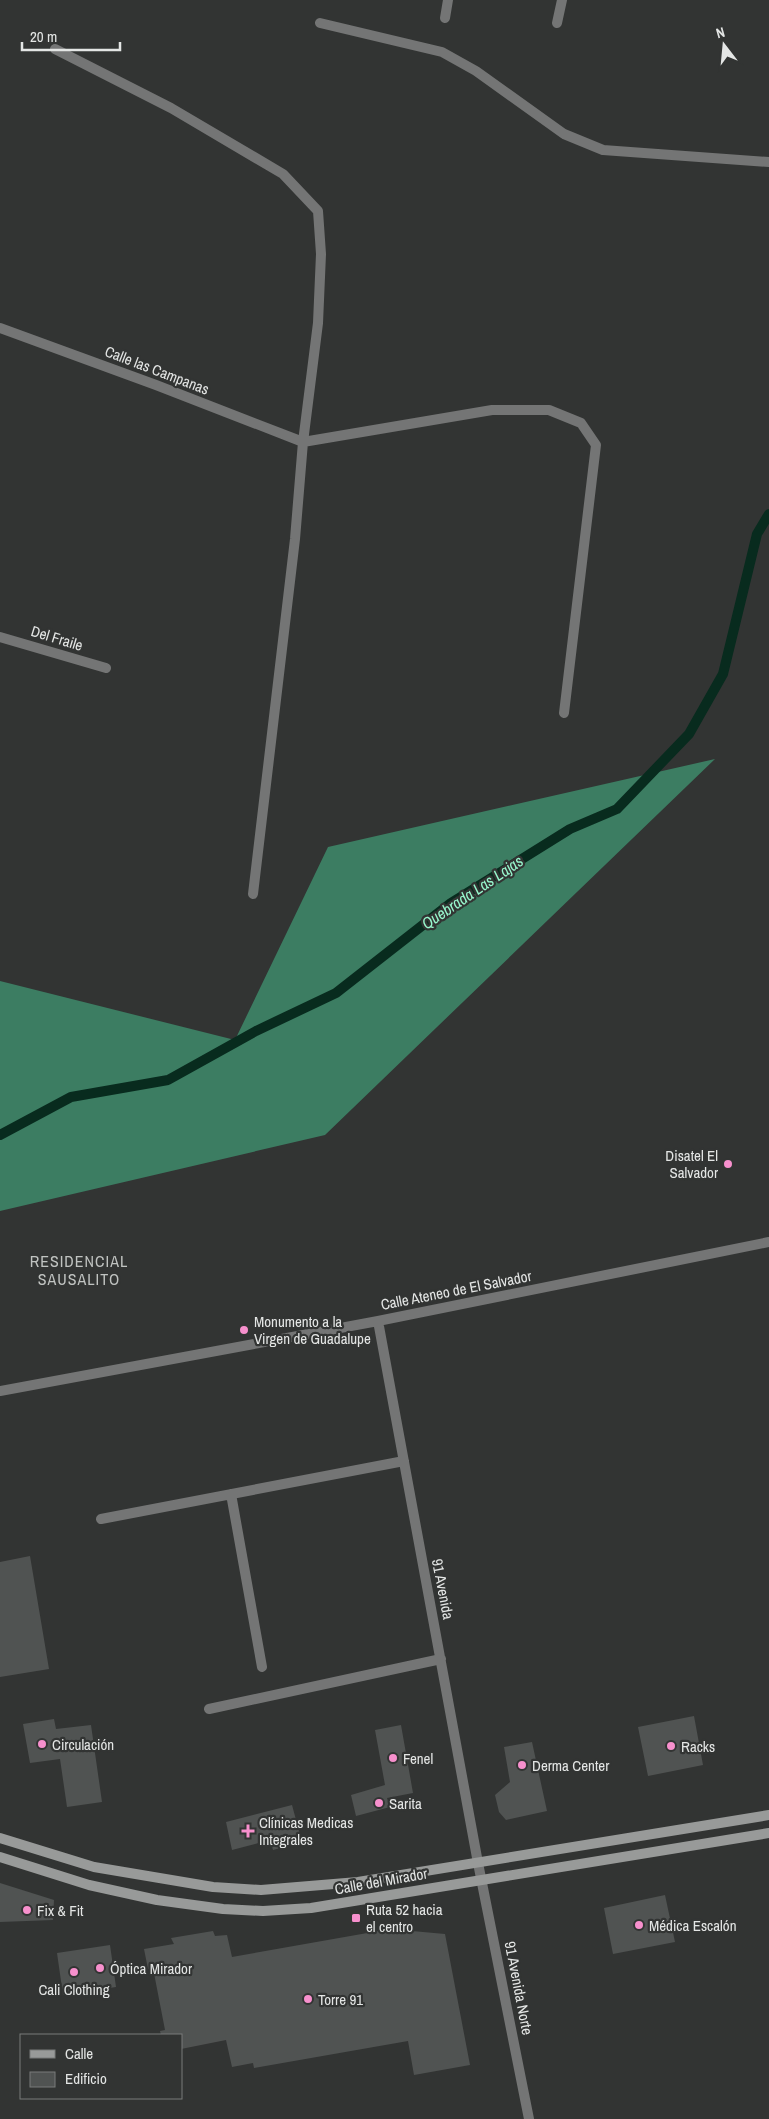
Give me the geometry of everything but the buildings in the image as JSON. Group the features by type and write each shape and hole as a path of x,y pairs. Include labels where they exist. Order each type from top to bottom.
{"main road":[{"name":"Calle del Mirador","path":"0,1838 94,1867 175,1882 252,1889 311,1887 358,1882 769,1815"},
{"name":"Calle del Mirador","path":"0,1857 89,1885 157,1900 223,1909 263,1911 311,1908 769,1833"}],"street":[{"path":"445,18 448,0"},
{"path":"557,23 562,0"},
{"path":"320,23 442,52 476,71 564,134 603,150 769,162"},
{"path":"55,49 171,108 283,174 318,211 321,254 318,323 302,442 295,539 253,894"},
{"name":"Calle las Campanas","path":"0,328 156,385 302,442"},
{"path":"302,442 492,410 549,410 581,423 596,446 564,712"},
{"name":"Del Fraile","path":"0,637 106,668"},
{"name":"Calle Ateneo de El Salvador","path":"0,1391 378,1321 769,1242"},
{"name":"91 Avenida","path":"378,1321 478,1863"},
{"path":"101,1519 404,1461"},
{"path":"231,1494 262,1667"},
{"path":"209,1709 441,1659"},
{"name":"91 Avenida Norte","path":"478,1863 530,2119"}],"green space":[{"path":"715,759 325,1135 0,1211 0,981 235,1040 328,847"}],"waterway":[{"name":"Quebrada Las Lajas","path":"0,1135 71,1097 168,1080 256,1031 336,993 451,903 570,829 617,809 689,734 723,674 757,534 769,514"}],"place":[{"name":"Disatel El Salvador","path":"728,1164"},
{"name":"Monumento a la Virgen de Guadalupe","path":"244,1330"},
{"name":"Circulación","path":"42,1744"},
{"name":"Racks","path":"671,1746"},
{"name":"Fenel","path":"393,1758"},
{"name":"Derma Center","path":"522,1765"},
{"name":"Sarita","path":"379,1803"},
{"name":"Clínicas Medicas Integrales","path":"248,1831"},
{"name":"Fix & Fit","path":"27,1910"},
{"name":"Ruta 52 hacia el centro","path":"356,1918"},
{"name":"Médica Escalón","path":"639,1925"},
{"name":"Óptica Mirador","path":"100,1968"},
{"name":"Cali Clothing","path":"74,1972"},
{"name":"Torre 91","path":"308,1999"}],"district":[{"name":"RESIDENCIAL SAUSALITO","path":"79,1270"}]}
